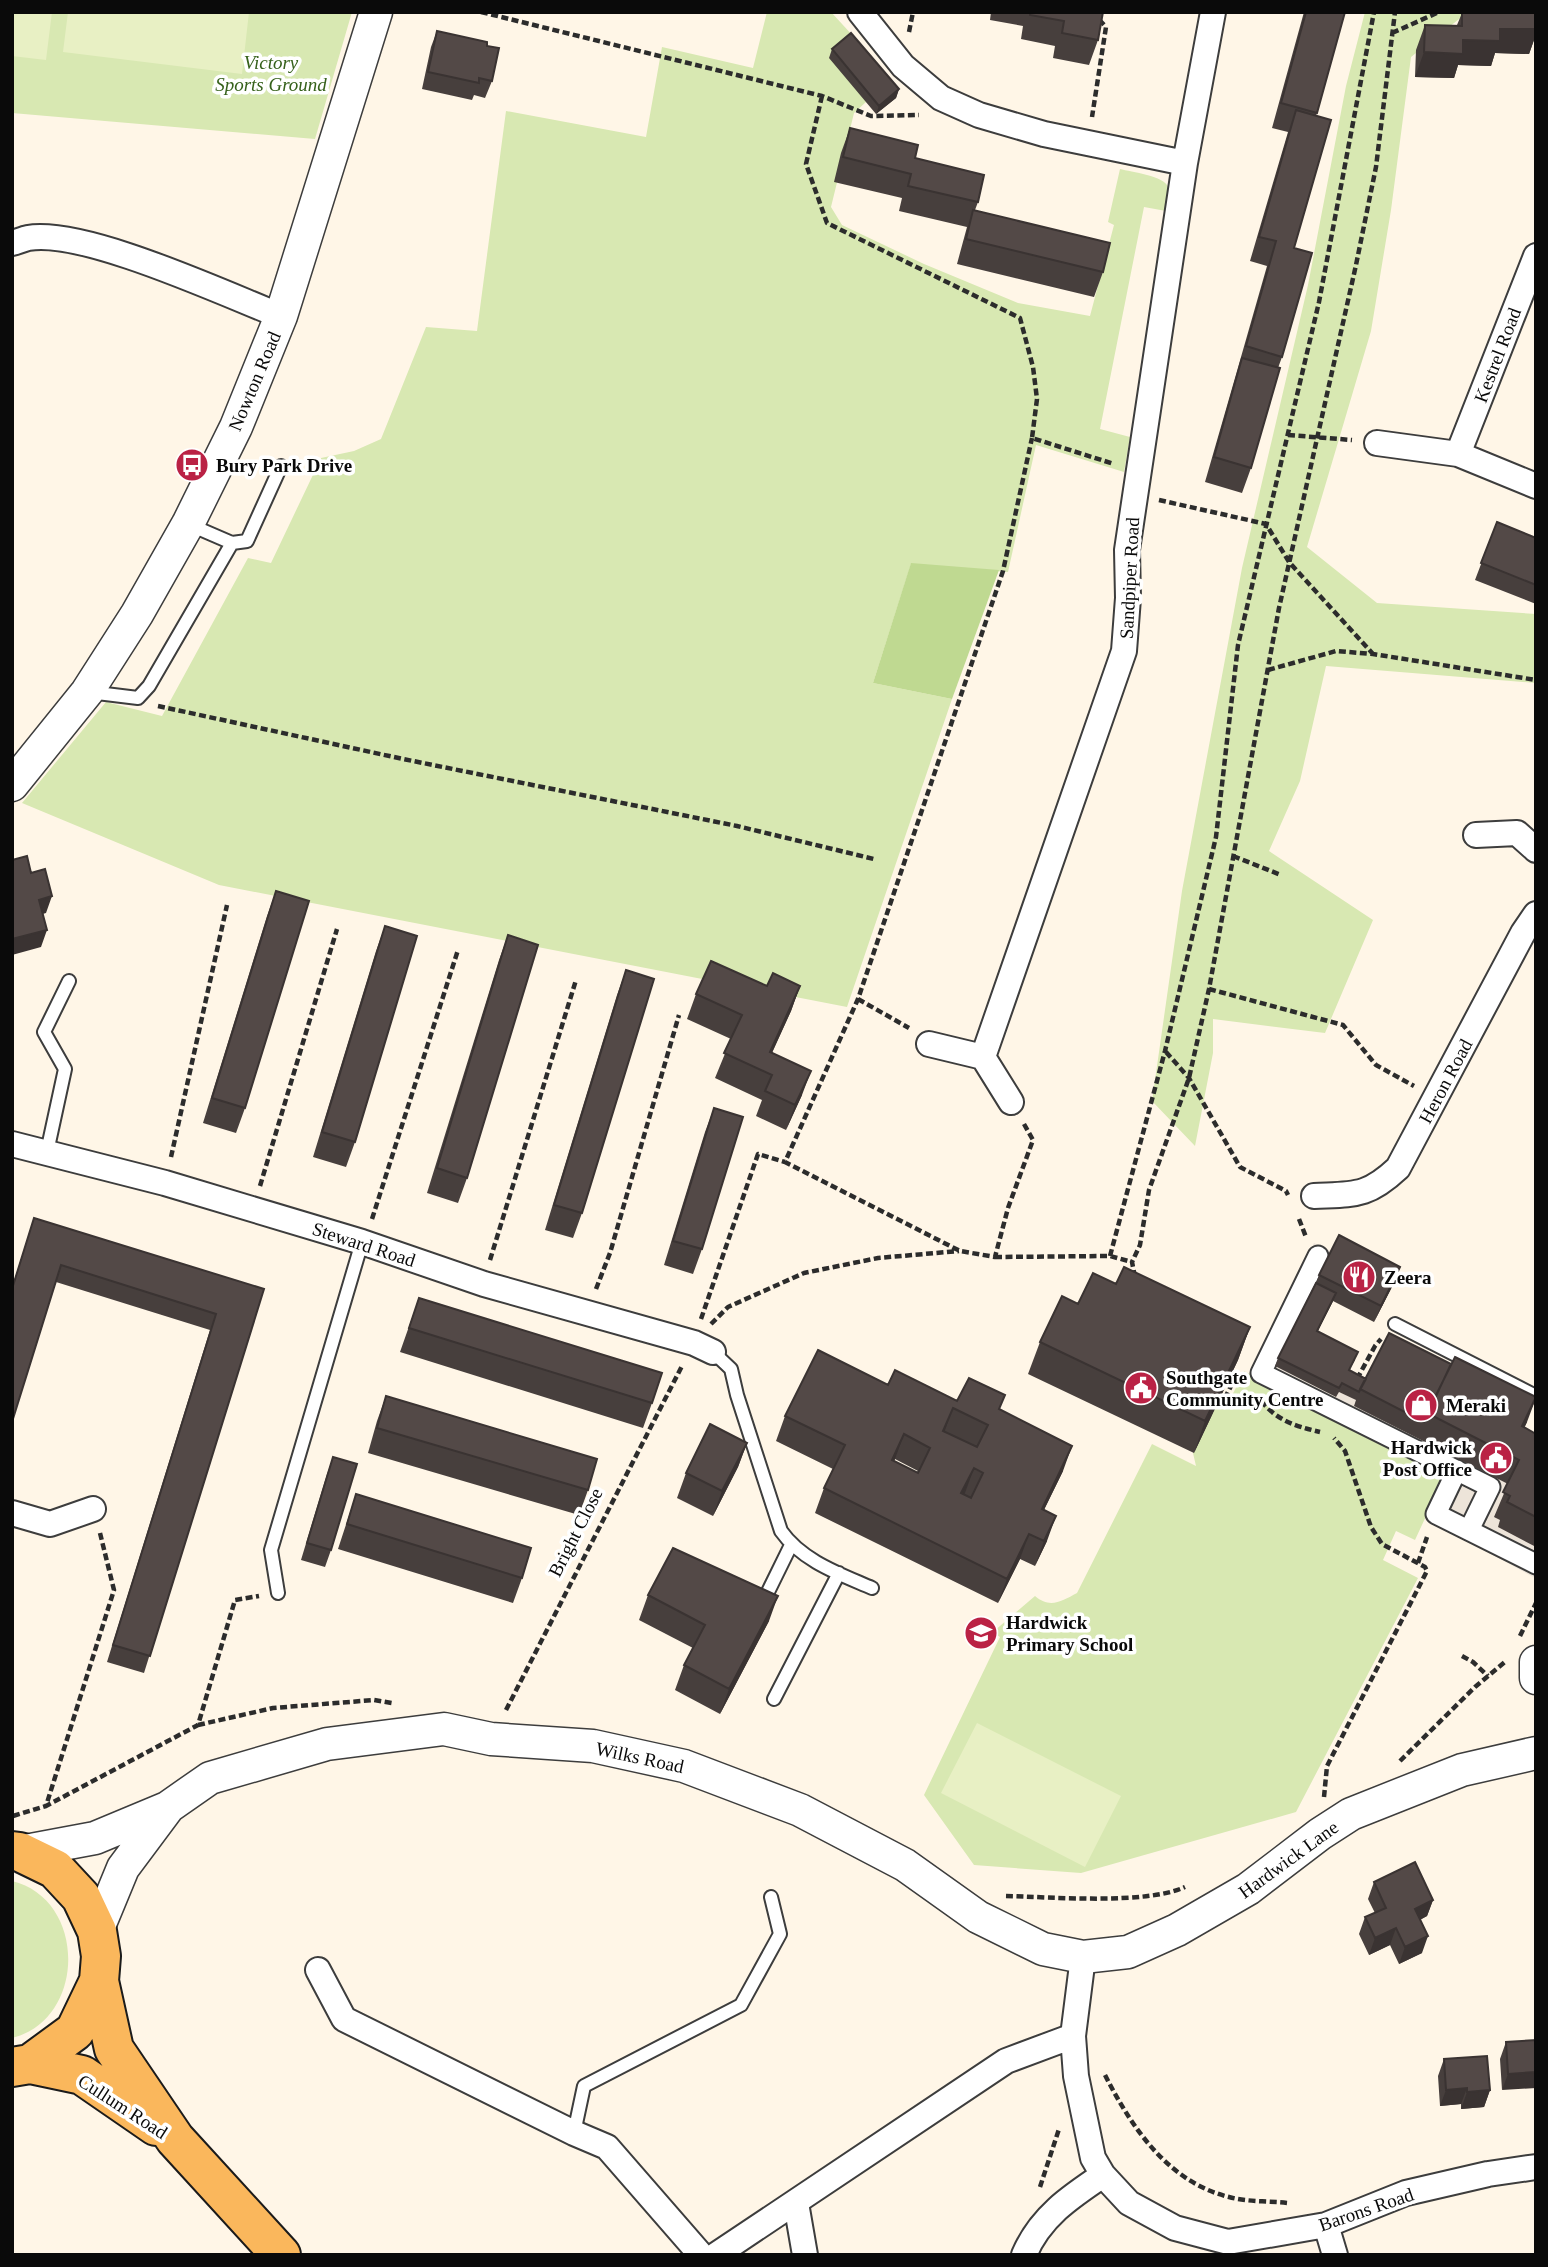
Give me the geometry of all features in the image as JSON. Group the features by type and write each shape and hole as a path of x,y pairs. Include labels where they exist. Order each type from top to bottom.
{"main road":[{"path":"15,1840 55,1869 81,1897 97,1931 101,1956 99,1981 75,2031 21,2066"},
{"name":"Cullum Road","path":"99,1981 114,2049 175,2139 281,2255"},
{"name":"Cullum Road","path":"21,2066 82,2075 175,2139"}],"street":[{"name":"Nowton Road","path":"12,785 87,692 137,614 188,524 236,427 281,316 376,12"},
{"path":"860,12 903,66 941,98 979,115 1044,134 1185,163"},
{"name":"Sandpiper Road","path":"983,1058 1124,651 1128,598 1127,550 1185,163 1213,12"},
{"path":"12,243 29,238 67,240 115,252 281,316"},
{"name":"Kestrel Road","path":"1458,454 1536,256"},
{"path":"1377,443 1458,454 1536,486"},
{"path":"1476,835 1517,834 1536,850"},
{"name":"Heron Road","path":"1301,1203 1372,1190 1398,1168 1523,933 1536,914"},
{"path":"929,1044 983,1058 1011,1102"},
{"name":"Steward Road","path":"12,1144 165,1183 362,1242 484,1284 703,1348"},
{"path":"1318,1256 1261,1373 1490,1487 1469,1530"},
{"path":"1457,1470 1436,1514 1536,1564"},
{"path":"12,1513 50,1524 93,1508"},
{"path":"1521,1654 1536,1678"},
{"name":"Wilks Road","path":"15,1840 95,1838 167,1808 210,1778 327,1744 444,1729 491,1739 593,1746 684,1766 800,1810 905,1865 978,1917 1043,1949 1083,1957"},
{"name":"Hardwick Lane","path":"1083,1957 1129,1952 1177,1930 1248,1889 1351,1814 1462,1770 1536,1753"},
{"name":"Wilks Road","path":"97,1931 123,1868 167,1808"},
{"name":"Barons Road","path":"1083,1957 1073,2036 1076,2076 1093,2158 1102,2175 1129,2203 1175,2228 1228,2242 1326,2225 1406,2193 1488,2174 1536,2167"},
{"path":"318,1970 344,2019 607,2147 701,2255"},
{"path":"716,2255 1006,2061 1073,2036"},
{"path":"1024,2255 1029,2243 1057,2206 1102,2175"},
{"path":"796,2203 805,2255"},
{"path":"1326,2225 1335,2255"}],"lane":[{"path":"188,524 232,543 247,541 281,466"},
{"path":"87,692 138,698 149,686 232,543"},
{"path":"47,1152 65,1069 44,1032 69,981"},
{"path":"278,1592 271,1550 362,1242"},
{"path":"1395,1324 1536,1396"},
{"path":"703,1348 731,1369 772,1509 781,1531 791,1545 808,1557 872,1588"},
{"path":"756,1617 791,1545"},
{"path":"774,1699 839,1573"},
{"path":"574,2133 584,2086 741,2005 780,1934 771,1897"}],"path":[{"path":"481,12 822,96 871,116 928,115"},
{"path":"1088,142 1106,27 1092,12"},
{"path":"1110,1256 1165,1051 1216,837 1238,645 1319,302 1374,12"},
{"path":"1135,1281 1132,1262 1140,1245 1149,1190 1189,1078 1209,989 1289,562 1376,167 1395,12"},
{"path":"1392,33 1439,12"},
{"path":"785,1162 858,999 1003,571 1032,438 1037,400 1033,367 1020,318 827,223 806,164 822,96"},
{"path":"1288,435 1377,443"},
{"path":"1032,438 1137,483 1266,524 1289,562 1373,654"},
{"path":"1268,670 1336,651 1373,654 1536,680"},
{"path":"138,698 166,709 737,826 874,859"},
{"path":"1233,856 1281,875"},
{"path":"165,1183 227,905"},
{"path":"253,1209 337,929"},
{"path":"362,1242 372,1222 458,950"},
{"path":"484,1284 501,1219 576,980"},
{"path":"1209,989 1343,1025 1376,1065 1436,1099"},
{"path":"858,999 915,1031 929,1044"},
{"path":"586,1313 610,1253 679,1015"},
{"path":"1165,1051 1189,1078 1240,1167 1286,1191 1301,1203 1307,1239"},
{"path":"995,1257 1008,1208 1033,1140 1011,1102"},
{"path":"703,1348 711,1284 758,1154 785,1162 960,1251"},
{"path":"703,1348 729,1307 804,1273 878,1258 960,1251 995,1257 1110,1256 1132,1262"},
{"path":"1355,1383 1375,1346 1395,1324"},
{"name":"Bright Close","path":"491,1739 703,1348"},
{"path":"1218,1402 1222,1404 1247,1353 1266,1363"},
{"path":"1257,1397 1272,1414 1291,1425 1323,1433"},
{"path":"1320,1834 1327,1766 1426,1575 1425,1567 1382,1544 1371,1527 1345,1451 1331,1435"},
{"path":"46,1806 114,1590 93,1508"},
{"path":"1418,1563 1430,1528"},
{"path":"15,1840 46,1806 198,1725 235,1600 278,1592"},
{"path":"1396,1765 1488,1676 1505,1662 1521,1654 1536,1602"},
{"path":"1462,1656 1474,1662 1488,1676"},
{"path":"978,1917 1004,1896 1138,1896 1172,1893 1192,1884"},
{"path":"1098,2072 1105,2076 1124,2113 1157,2155 1191,2183 1230,2197 1290,2203"},
{"path":"1038,2192 1059,2126"}],"green space":[{"name":"Victory Sports Ground","path":"12,12 352,12 315,139 12,113"},
{"path":"12,12 52,12 46,60 12,56"},
{"path":"68,12 249,12 242,74 63,52"},
{"path":"767,12 831,12 854,37 866,102 854,113 831,207 842,225 924,264 1018,303 1090,316 1114,225 1108,222 1120,169 1161,180 1169,190 1166,211 1144,207 1100,429 1130,437 1124,472 1036,445 1008,572 911,564 873,683 952,699 847,1007 219,885 22,803 106,702 162,716 248,558 271,563 321,458 354,451 381,439 426,327 477,331 506,111 646,137 662,47 753,68"},
{"path":"1365,12 1468,12 1411,57 1391,210 1371,331 1307,547 1377,603 1536,614 1536,683 1326,666 1300,781 1269,851 1373,920 1325,1033 1213,1019 1213,1053 1195,1146 1152,1101 1182,891 1242,568 1308,285 1346,86"},
{"path":"911,563 999,570 952,699 873,683"},
{"path":"1244,1371 1446,1473 1415,1540 1396,1531 1383,1560 1418,1578 1296,1812 1081,1873 974,1865 924,1795 1000,1637 993,1632 1035,1596 1051,1603 1077,1593 1152,1444 1196,1466 1193,1453 1216,1406 1225,1410"},
{"path":"977,1723 1121,1796 1085,1867 941,1793"},
{"path":"12,1881 37,1892 54,1910 65,1934 68,1959 65,1985 54,2008 37,2027 12,2038"}],"shaded area":[{"path":"1314,1243 1333,1252 1275,1366 1336,1397 1339,1392 1357,1400 1355,1406 1510,1485 1501,1521 1536,1547 1535,1578 1425,1518 1445,1473 1250,1375"}],"building":[{"path":"1030,12 1103,12 1098,40 1062,33 1064,21 1030,15"},
{"path":"1306,12 1345,12 1317,113 1281,103"},
{"path":"1536,12 1536,29 1500,29 1500,41 1463,40 1463,54 1424,52 1425,25 1462,26 1462,13"},
{"path":"437,31 487,42 487,46 499,48 492,81 479,78 479,83 428,72"},
{"path":"851,33 899,89 879,106 832,49"},
{"path":"1296,110 1331,120 1294,248 1312,253 1282,357 1246,346 1276,241 1259,237"},
{"path":"850,128 918,145 915,158 984,175 978,202 908,186 911,174 843,157"},
{"path":"973,210 1110,243 1103,272 966,239"},
{"path":"1242,358 1280,368 1251,468 1214,457"},
{"path":"1497,522 1536,538 1536,585 1481,563"},
{"path":"27,856 31,873 45,869 52,896 39,900 47,930 12,939 12,860"},
{"path":"276,891 309,901 245,1108 212,1098"},
{"path":"385,926 417,936 355,1142 322,1132"},
{"path":"508,935 538,945 467,1178 437,1168"},
{"path":"711,961 767,986 773,973 800,986 770,1052 811,1071 795,1105 765,1091 772,1075 724,1053 742,1015 696,994"},
{"path":"626,970 654,979 582,1213 554,1205"},
{"path":"714,1108 743,1117 702,1249 673,1241"},
{"path":"34,1218 264,1289 150,1656 113,1645 216,1314 61,1265 12,1422 12,1289"},
{"path":"1339,1235 1400,1267 1381,1306 1319,1275"},
{"name":"Southgate Community Centre","path":"1124,1267 1250,1327 1205,1421 1040,1342 1062,1296 1078,1304 1093,1273 1116,1284"},
{"path":"1316,1283 1336,1293 1317,1331 1358,1352 1349,1370 1366,1379 1359,1392 1342,1383 1339,1388 1278,1358"},
{"path":"419,1298 662,1373 652,1403 409,1328"},
{"path":"1389,1333 1451,1364 1424,1422 1360,1389"},
{"path":"818,1350 888,1385 895,1370 957,1401 969,1378 1005,1395 999,1409 1072,1446 1042,1509 1056,1516 1044,1541 1029,1534 1007,1579 824,1488 845,1445 785,1416","holes":["953,1408 988,1425 977,1447 943,1431","904,1434 930,1448 918,1473 892,1460","974,1468 983,1473 971,1498 961,1493"]},
{"path":"1455,1357 1536,1397 1522,1426 1536,1434 1536,1517 1507,1502 1510,1496 1503,1492 1519,1460 1427,1413"},
{"path":"386,1396 597,1459 588,1490 377,1428"},
{"path":"710,1424 747,1443 722,1491 686,1473"},
{"path":"333,1457 357,1464 331,1550 307,1543"},
{"path":"356,1494 531,1548 522,1578 347,1524"},
{"path":"673,1548 778,1596 729,1689 684,1665 705,1625 648,1595"},
{"path":"1415,1862 1433,1900 1415,1909 1428,1936 1405,1947 1396,1928 1375,1938 1365,1917 1386,1908 1374,1882"},
{"path":"1536,2040 1536,2072 1508,2074 1506,2042"},
{"path":"1487,2056 1490,2090 1446,2090 1444,2059"}],"place":[{"name":"Bury Park Drive","path":"192,465"},
{"name":"Zeera","path":"1359,1277"},
{"name":"Southgate Community Centre","path":"1141,1388"},
{"name":"Meraki","path":"1421,1405"},
{"name":"Hardwick Post Office","path":"1496,1458"},
{"name":"Hardwick Primary School","path":"981,1633"}]}
